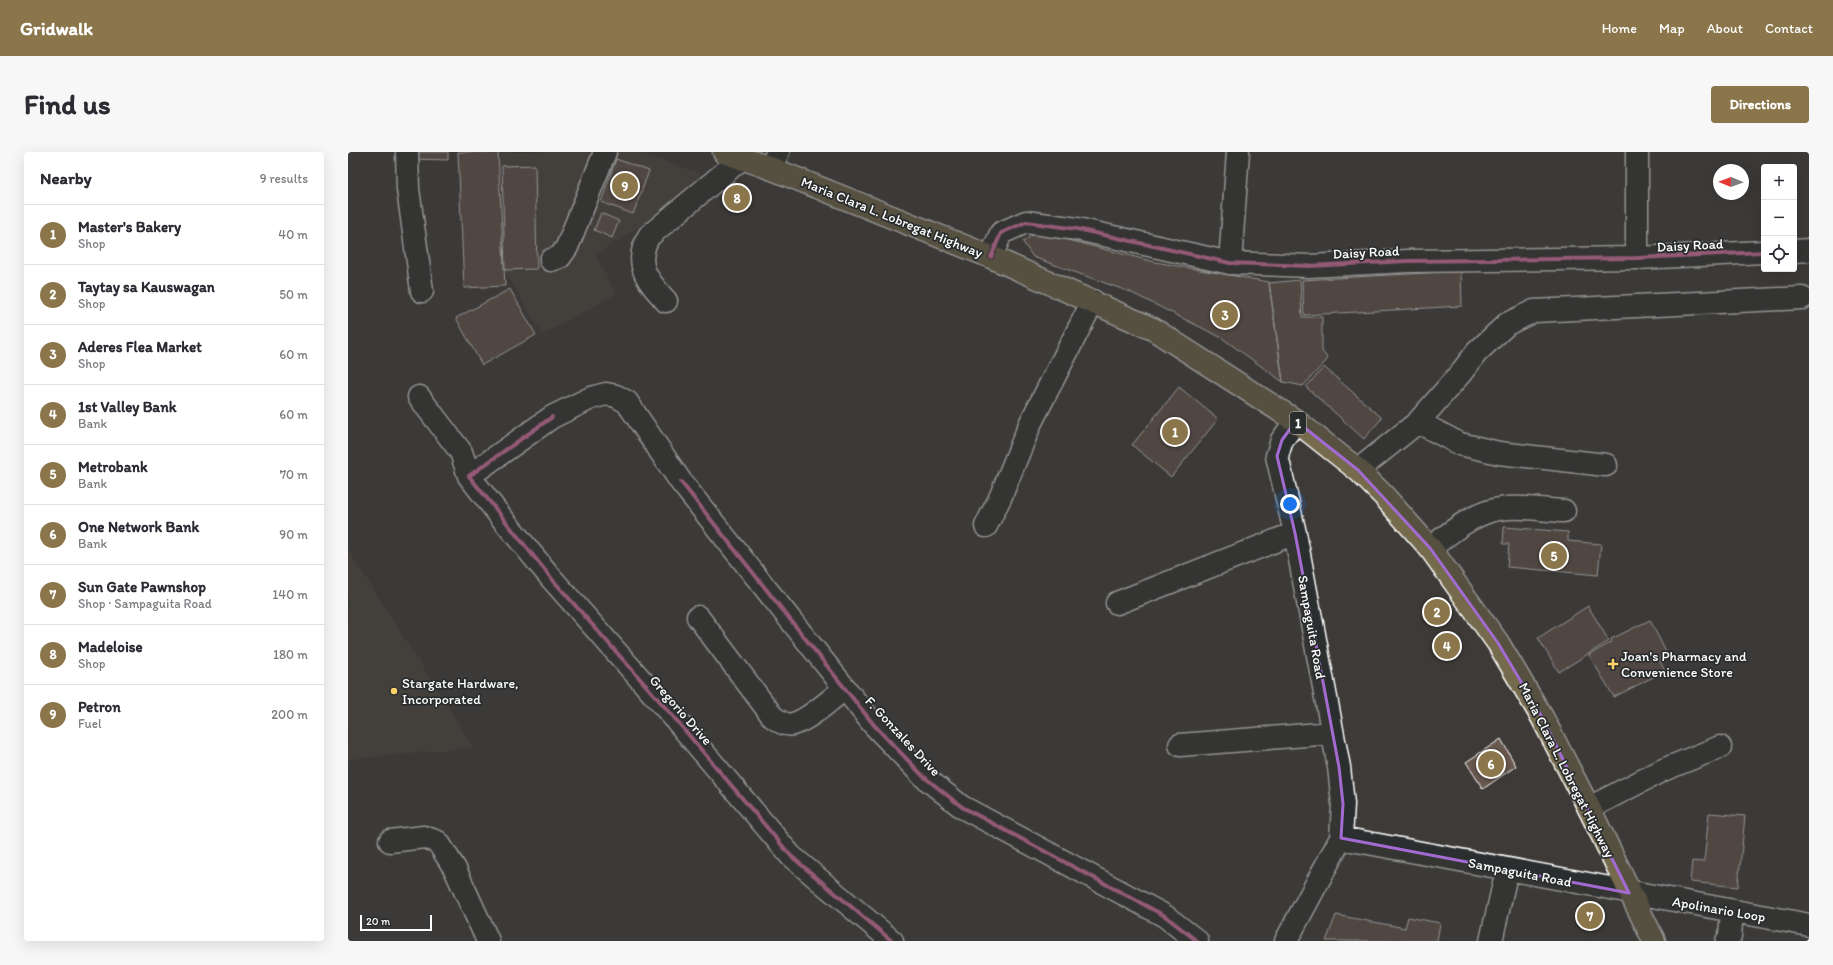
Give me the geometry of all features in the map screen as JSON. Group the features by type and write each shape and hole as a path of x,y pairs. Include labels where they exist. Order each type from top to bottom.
{"highway":[{"name":"Maria Clara L. Lobregat Highway","path":"733,155 774,160 1153,329 1296,421 1358,470 1384,496 1430,548 1498,643 1542,717 1589,808 1629,893 1654,941"}],"street":[{"path":"407,152 408,189 422,291"},
{"path":"551,260 560,257 567,247 605,152"},
{"path":"1230,263 1238,152"},
{"path":"1637,152 1637,258"},
{"path":"666,301 650,284 642,266 642,248 649,236 733,155"},
{"name":"Daisy Road","path":"991,257 1001,233 1026,222 1077,229 1230,263 1309,266 1408,262 1637,258 1761,252"},
{"path":"1797,251 1809,250"},
{"path":"1358,470 1418,422 1477,352 1507,324 1534,311 1802,298"},
{"path":"986,526 1000,498 1031,422 1093,301"},
{"name":"F. Gonzales Drive","path":"469,476 552,417 591,398 606,394 616,396 627,402 681,482 874,725 923,776 962,807 1164,916 1197,941"},
{"path":"420,397 461,452 469,476"},
{"name":"Sampaguita Road","path":"1286,941 1341,838 1343,804 1339,767 1295,532 1277,456 1282,440 1296,421"},
{"path":"1418,422 1460,444 1499,453 1606,465"},
{"name":"Gregorio Drive","path":"469,476 552,579 671,714 791,856 892,941"},
{"path":"1430,548 1463,524 1490,511 1514,508 1564,511"},
{"path":"1117,603 1295,532"},
{"path":"698,617 773,717 782,724 793,724 803,719 845,688"},
{"path":"1180,745 1332,733"},
{"path":"1589,808 1663,770 1720,747"},
{"path":"390,841 424,837 438,842 455,869 488,941"},
{"name":"Sampaguita Road","path":"1341,838 1629,893"},
{"path":"1490,941 1507,870"},
{"name":"Apolinario Loop","path":"1629,893 1809,925"},
{"path":"1728,941 1730,936 1732,911"}],"highlighted area":[{"path":"1296,421 1358,470 1430,548 1498,643 1542,717 1629,893 1341,838 1343,804 1339,767 1295,533 1277,456 1282,440"}],"shaded area":[{"path":"500,152 636,152 714,178 595,255 616,294 543,334 504,270"},
{"path":"348,550 473,747 348,759"}],"building":[{"path":"414,152 448,152 448,160 414,159"},
{"path":"458,152 498,152 505,286 464,288"},
{"path":"616,159 649,171 633,214 601,202"},
{"path":"535,165 537,269 505,270 502,166"},
{"path":"601,213 619,221 612,238 594,230"},
{"path":"1036,232 1155,262 1269,282 1283,382 1222,338 1130,292 1033,257 1023,242"},
{"path":"1461,271 1462,306 1304,315 1302,280"},
{"path":"1300,280 1302,317 1322,317 1322,351 1328,359 1303,386 1283,382 1269,283"},
{"path":"510,289 536,335 482,365 456,318"},
{"path":"1324,367 1382,418 1364,439 1306,387"},
{"path":"1179,387 1218,419 1171,477 1132,445"},
{"path":"1504,527 1568,532 1568,541 1601,544 1598,575 1507,567 1509,544 1503,544"},
{"path":"1588,606 1609,641 1559,672 1538,638"},
{"path":"1650,620 1666,652 1659,659 1665,671 1614,697 1589,655 1612,642 1611,639"},
{"path":"1501,739 1516,766 1483,789 1466,762"},
{"path":"1709,813 1745,816 1738,887 1690,882 1692,861 1704,862"},
{"path":"1336,915 1405,928 1408,917 1440,923 1437,941 1326,941"}],"cycle path":[{"path":"991,257 1001,233 1026,222 1077,229 1230,263 1309,266 1408,261 1637,258 1761,252"},
{"path":"552,417 469,476 552,579 671,714 791,856 892,941"},
{"path":"681,482 874,725 923,776 962,807 1165,916 1197,941"}],"place":[{"name":"Petron","path":"625,186"},
{"name":"Madeloise","path":"737,198"},
{"name":"Aderes Flea Market","path":"1225,315"},
{"name":"Master's Bakery","path":"1175,432"},
{"name":"Metrobank","path":"1554,556"},
{"name":"Taytay sa Kauswagan","path":"1437,612"},
{"name":"1st Valley Bank","path":"1447,646"},
{"name":"Joan's Pharmacy and Convenience Store","path":"1613,664"},
{"name":"Stargate Hardware, Incorporated","path":"394,691"},
{"name":"One Network Bank","path":"1491,764"},
{"name":"Sun Gate Pawnshop","path":"1590,916"}]}
